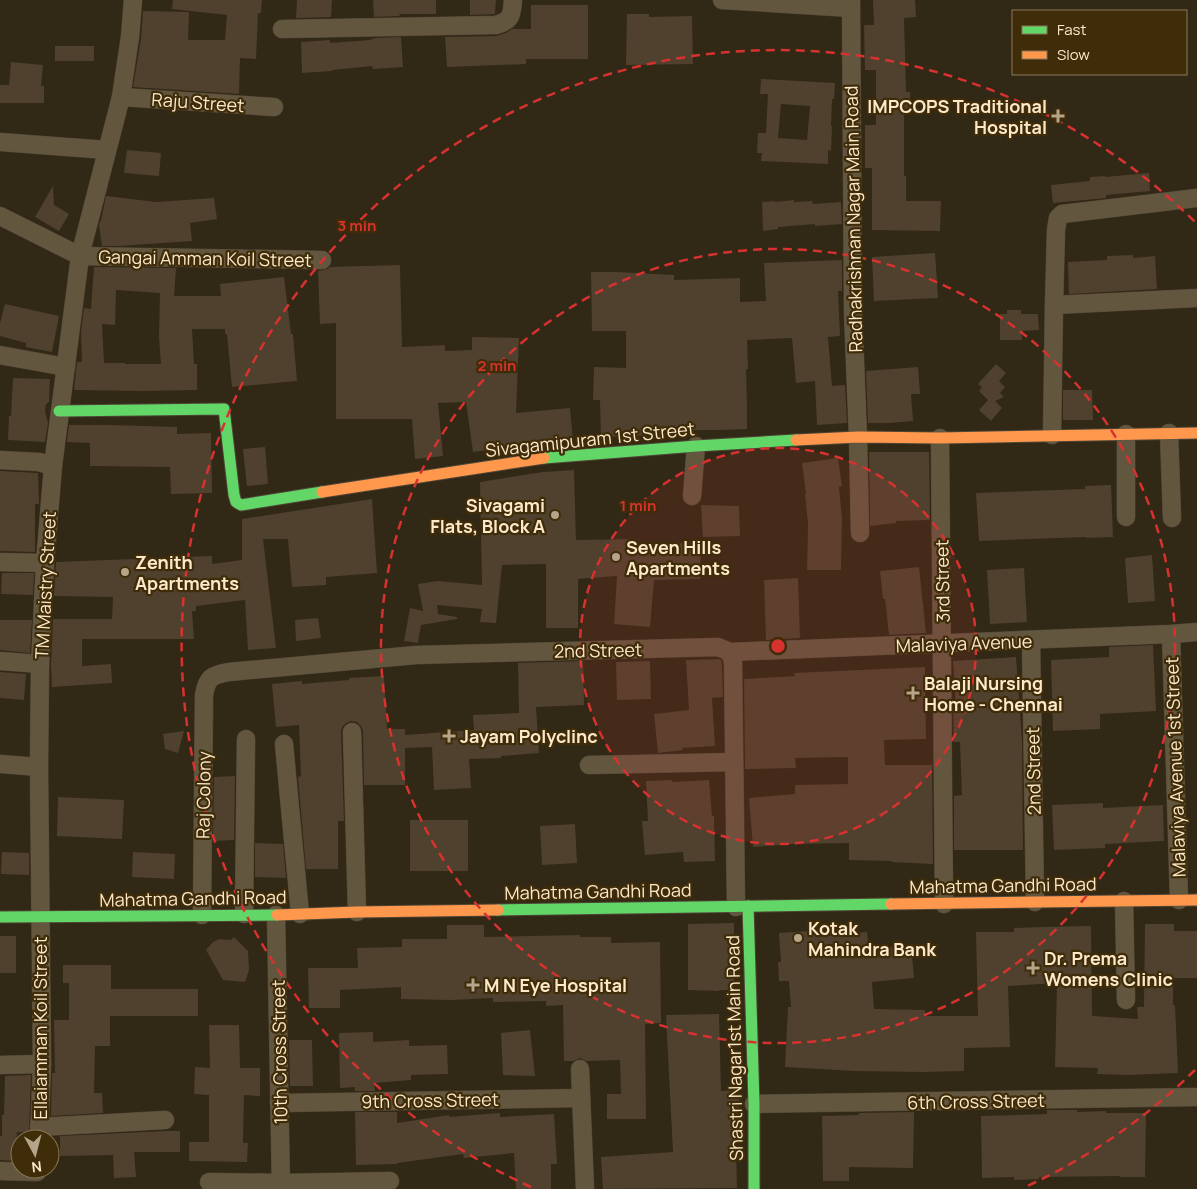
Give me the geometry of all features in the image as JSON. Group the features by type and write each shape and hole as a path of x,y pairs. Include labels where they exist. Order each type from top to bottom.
{"street":[{"name":"Gangai Amman Koil Street","path":"133,0 130,37 121,98 80,256 322,260"},
{"path":"282,29 496,25 510,17 513,0"},
{"path":"722,0 851,4"},
{"name":"Radhakrishnan Nagar Main Road","path":"851,4 853,312 860,534"},
{"name":"Raju Street","path":"121,98 274,107"},
{"path":"0,142 107,150"},
{"path":"1052,435 1056,230 1058,218 1062,214 1067,213 1197,198"},
{"path":"0,216 80,256"},
{"name":"TM Maistry Street","path":"40,917 40,664 45,563 53,466 80,256"},
{"path":"1054,305 1197,298"},
{"path":"0,355 66,367"},
{"name":"Sivagamipuram 1st Street","path":"60,411 224,409 234,495 235,500 241,505 540,458 696,446 858,438 1197,433"},
{"path":"1169,433 1172,518"},
{"path":"1126,434 1126,517"},
{"name":"3rd Street","path":"940,438 944,904"},
{"path":"692,496 696,446"},
{"path":"0,460 39,462 53,466"},
{"path":"0,562 45,563"},
{"name":"Malaviya Avenue","path":"730,652 1197,632"},
{"name":"Malaviya Avenue 1st Street","path":"1171,634 1179,900"},
{"name":"2nd Street","path":"1031,640 1035,902"},
{"name":"2nd Street","path":"210,677 228,672 416,655 718,647 730,652"},
{"path":"730,652 733,662 734,762 742,906"},
{"path":"0,661 40,664"},
{"name":"Raj Colony","path":"202,915 204,695 206,684 210,677"},
{"path":"352,732 357,912"},
{"path":"244,914 246,739"},
{"path":"284,744 300,914"},
{"path":"589,765 734,762"},
{"path":"0,764 39,767"},
{"name":"Mahatma Gandhi Road","path":"0,917 276,915 357,912 1197,900"},
{"path":"1124,901 1126,1000"},
{"name":"Shastri Nagar1st Main Road","path":"742,906 754,1104 754,1189"},
{"name":"10th Cross Street","path":"276,915 281,1186"},
{"name":"Ellaiamman Koil Street","path":"39,1129 42,1064 40,917"},
{"path":"0,1065 42,1064"},
{"path":"580,1069 585,1189"},
{"name":"6th Cross Street","path":"754,1104 1197,1097"},
{"name":"9th Cross Street","path":"280,1103 581,1098"},
{"path":"60,1131 165,1120"},
{"path":"209,1182 281,1186 390,1181"}],"building":[{"path":"173,0 262,0 261,13 258,13 256,59 240,58 239,94 133,87 141,39 143,11 189,12 188,40 225,40 227,15 172,9"},
{"path":"297,0 332,0 331,17 296,18"},
{"path":"373,0 436,0 436,14 399,14 400,16 374,17"},
{"path":"470,0 496,0 495,14 470,15"},
{"path":"873,0 915,0 916,17 904,18 906,92 910,92 910,114 904,114 906,201 941,201 940,231 872,230 872,168 865,168 865,125 876,125 876,70 865,70 864,25 874,25"},
{"path":"531,5 588,5 588,59 526,59 526,64 447,67 445,37 496,36 512,29 531,29"},
{"path":"627,14 649,14 649,17 692,16 693,64 626,65"},
{"path":"401,37 403,67 373,69 372,66 302,73 301,42 330,40 330,43"},
{"path":"55,46 94,46 94,61 55,61"},
{"path":"11,62 43,65 41,86 44,86 44,103 0,103 0,85 9,85"},
{"path":"761,79 835,83 834,99 832,99 831,151 828,150 828,164 761,161 762,153 757,153 758,133 766,133 768,94 760,94","holes":["781,104 810,106 807,140 778,138"]},
{"path":"127,150 161,153 159,176 124,173"},
{"path":"1149,173 1150,191 1106,195 1106,198 1053,203 1051,185 1090,181 1090,177"},
{"path":"53,186 54,205 69,214 59,231 35,217"},
{"path":"106,196 156,202 214,198 217,219 190,223 192,241 102,246 99,225"},
{"path":"794,200 794,202 812,201 813,204 841,202 842,224 778,227 778,229 763,231 762,202"},
{"path":"935,253 938,298 874,301 872,257"},
{"path":"1133,255 1133,258 1155,256 1157,289 1069,294 1068,262 1107,260 1107,256"},
{"path":"842,260 842,291 838,291 840,336 828,337 832,386 845,385 847,423 817,425 815,381 796,383 792,338 747,340 747,429 688,430 688,432 601,437 600,400 593,400 594,367 626,368 626,331 592,331 591,272 674,275 674,280 740,278 740,302 766,301 764,263"},
{"path":"400,265 402,347 445,345 445,351 472,350 472,337 519,338 516,413 570,408 573,441 531,444 473,452 466,402 438,403 443,456 415,459 412,419 336,419 336,323 320,324 318,271 330,267"},
{"path":"94,267 176,268 174,296 221,296 220,284 284,277 291,334 293,334 297,381 232,387 225,329 192,329 194,364 197,364 197,390 74,390 77,362 82,362 81,332 84,308 91,309","holes":["116,290 160,293 159,338 161,364 104,363 102,324 115,325"]},
{"path":"5,304 59,316 52,352 26,347 26,343 0,336 0,323"},
{"path":"1007,310 1021,310 1021,314 1038,314 1039,330 1021,331 1022,340 1000,340 1000,314 1007,314"},
{"path":"996,364 1006,373 999,381 1005,387 1000,393 1004,397 995,401 1002,408 991,421 979,410 988,400 979,391 982,387 978,384"},
{"path":"918,367 920,394 911,394 913,421 868,423 866,371"},
{"path":"13,378 50,379 49,402 46,404 45,411 48,423 45,442 8,440"},
{"path":"1063,390 1092,390 1093,420 1063,420"},
{"path":"69,425 177,427 177,434 211,433 212,493 171,494 170,467 90,466 90,443 67,442"},
{"path":"265,447 268,484 247,486 243,449"},
{"path":"869,452 929,452 930,520 896,521 896,523 870,526"},
{"path":"838,458 842,486 839,487 842,518 841,570 807,570 808,524 802,463"},
{"path":"574,470 576,540 636,539 637,544 701,543 700,579 654,580 650,627 614,624 617,576 578,579 578,628 546,628 546,564 502,565 496,623 480,622 482,609 437,605 438,614 457,617 457,619 421,625 418,643 404,641 410,608 423,611 418,584 437,581 482,585 480,482 543,472"},
{"path":"0,471 38,473 39,504 35,504 35,552 0,551"},
{"path":"1111,485 1113,537 979,541 976,493 1085,489 1085,486"},
{"path":"372,499 377,573 326,577 326,585 292,587 288,539 263,539 276,648 248,650 245,600 196,606 196,611 192,611 194,639 82,639 82,666 111,664 112,683 52,687 53,619 112,619 113,597 54,596 56,562 212,556 212,564 242,560 242,519"},
{"path":"701,505 739,506 740,536 703,537"},
{"path":"1152,555 1155,601 1128,603 1125,558"},
{"path":"919,567 926,633 889,635 880,571"},
{"path":"1024,568 1027,622 990,624 987,570"},
{"path":"2,573 34,573 33,595 1,594"},
{"path":"798,578 800,638 766,640 764,580"},
{"path":"318,618 321,638 296,641 295,620"},
{"path":"0,620 32,620 30,653 0,650"},
{"path":"1153,645 1156,711 1100,714 1100,729 1053,731 1051,660 1109,657 1109,647"},
{"path":"1016,657 1022,741 1023,850 954,850 954,796 962,795 960,742 954,742 953,706 956,706 953,661"},
{"path":"719,659 722,664 723,697 712,698 715,746 682,748 683,750 658,753 654,714 689,710 686,660"},
{"path":"583,661 584,705 536,707 539,753 501,756 501,758 469,759 471,788 434,790 432,747 405,748 405,785 364,785 363,731 357,722 351,721 346,723 342,727 341,732 344,821 338,821 338,869 306,869 298,777 301,776 299,725 276,727 272,684 302,681 302,684 384,676 387,729 405,729 405,735 474,730 473,715 519,713 518,663"},
{"path":"650,661 651,699 617,700 616,662"},
{"path":"925,667 926,739 884,740 885,765 932,765 933,864 849,860 849,843 753,847 749,798 795,794 795,785 848,784 848,757 795,758 796,768 745,769 744,679 795,676 794,673"},
{"path":"0,672 26,674 24,700 0,698"},
{"path":"184,731 178,753 165,749 163,734"},
{"path":"235,776 234,840 213,841 214,777"},
{"path":"672,780 672,782 709,780 712,816 714,816 715,861 684,862 683,852 645,855 642,821 648,821 646,781"},
{"path":"58,797 124,800 122,839 57,836"},
{"path":"1103,803 1103,808 1163,805 1164,841 1105,844 1105,848 1054,850 1052,805"},
{"path":"410,820 468,820 468,871 410,871"},
{"path":"575,824 577,863 542,865 540,826"},
{"path":"255,843 283,844 286,878 255,877"},
{"path":"2,852 29,853 29,875 1,874"},
{"path":"133,852 175,854 174,879 132,877"},
{"path":"734,923 734,990 688,990 688,924"},
{"path":"1145,924 1174,924 1174,931 1197,931 1197,978 1173,978 1178,1073 1097,1074 1098,1068 1055,1067 1057,983 1008,986 1010,1047 964,1048 964,1071 855,1071 785,1067 788,1007 791,1007 789,981 779,981 778,962 781,962 779,933 823,930 824,936 867,932 869,949 911,945 914,978 872,982 874,1009 925,1010 925,1016 978,1016 976,932 1014,932 1014,928 1091,926 1092,1016 1138,1019 1137,1007 1144,1007"},
{"path":"447,925 484,925 484,937 580,935 580,937 611,937 611,943 660,942 661,1023 645,1024 646,1119 607,1119 607,1094 621,1094 620,1060 586,1061 580,1058 573,1061 564,1061 563,1005 546,1006 546,1001 493,1002 493,998 451,1000 401,999 401,987 340,990 340,1008 309,1008 308,968 358,968 357,948 402,947 402,939 447,939"},
{"path":"0,936 16,936 16,973 0,973"},
{"path":"234,937 248,951 249,970 245,982 223,980 206,950 213,942 219,939 231,940"},
{"path":"63,965 111,965 111,989 198,989 198,1016 110,1016 110,1046 95,1046 94,1093 102,1093 103,1113 51,1116 52,1073 55,1073 54,1020 69,1020 69,983 63,983"},
{"path":"719,1014 721,1091 739,1090 740,1115 735,1115 737,1188 603,1189 601,1157 673,1152 666,1015"},
{"path":"209,1025 239,1025 240,1068 260,1068 260,1096 244,1095 243,1143 248,1143 247,1162 189,1161 189,1142 209,1142 209,1095 194,1094 195,1067 210,1068"},
{"path":"530,1030 535,1076 503,1075 501,1033"},
{"path":"373,1032 373,1042 409,1040 409,1046 447,1045 448,1074 411,1075 411,1080 374,1083 375,1091 355,1091 355,1087 340,1088 339,1033"},
{"path":"289,1040 312,1040 313,1086 290,1086"},
{"path":"31,1075 29,1129 10,1129 10,1161 0,1160 5,1076"},
{"path":"1047,1110 1146,1113 1145,1177 1039,1177 1039,1179 1014,1180 1014,1177 982,1178 981,1116 1047,1114"},
{"path":"355,1112 397,1112 397,1123 449,1115 449,1117 500,1113 500,1117 554,1114 557,1164 551,1164 551,1189 516,1189 514,1153 464,1158 463,1154 397,1164 356,1165"},
{"path":"914,1112 913,1168 849,1167 849,1181 823,1181 822,1116"},
{"path":"180,1131 180,1152 134,1152 136,1177 114,1178 113,1155 60,1156 60,1136"}],"traffic: fast":[{"path":"59,411 224,409 236,502 241,505 322,492"},
{"path":"544,458 796,440"},
{"path":"498,910 891,904"},
{"path":"748,906 754,1104 754,1189"},
{"path":"0,917 277,915"}],"traffic: slow":[{"path":"796,440 858,437 940,438 1197,433"},
{"path":"322,492 544,458"},
{"path":"891,904 1197,900"},
{"path":"277,915 498,910"}],"place":[{"name":"IMPCOPS Traditional Hospital","path":"1058,116"},
{"name":"Sivagami Flats, Block A","path":"555,515"},
{"name":"Seven Hills Apartments","path":"616,557"},
{"name":"Zenith Apartments","path":"125,572"},
{"name":"Balaji Nursing Home - Chennai","path":"913,693"},
{"name":"Jayam Polyclinc","path":"449,736"},
{"name":"Kotak Mahindra Bank","path":"798,938"},
{"name":"Dr. Prema Womens Clinic","path":"1033,968"},
{"name":"M N Eye Hospital","path":"473,985"}]}
